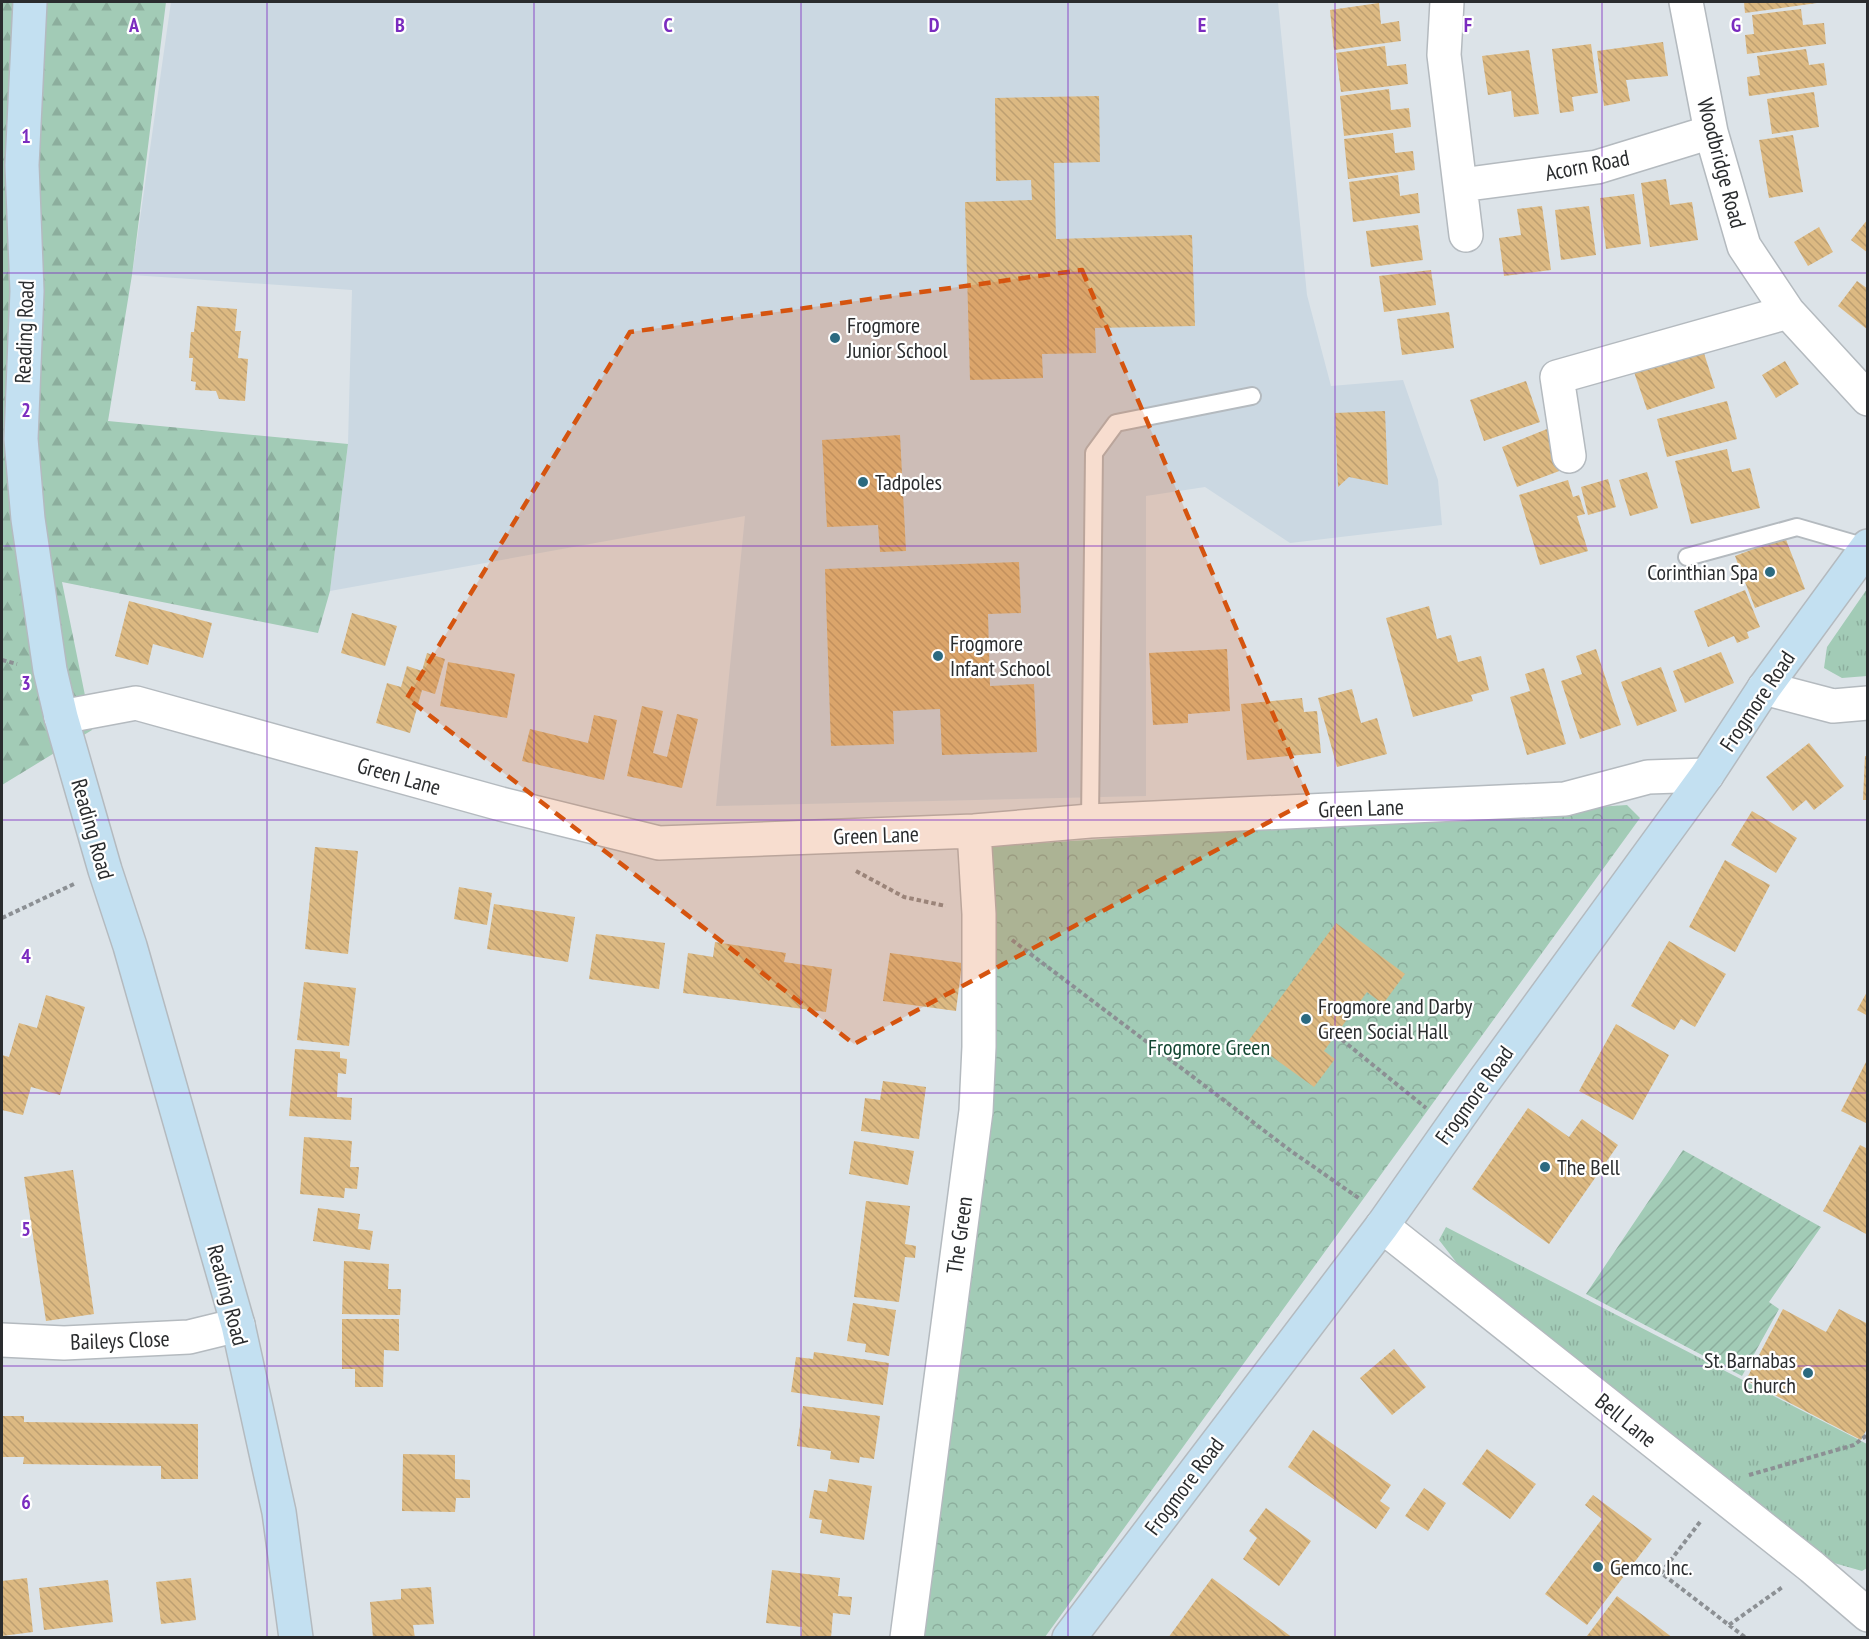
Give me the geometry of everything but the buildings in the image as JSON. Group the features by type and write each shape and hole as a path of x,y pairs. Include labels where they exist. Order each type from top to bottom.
{"main road":[{"name":"Reading Road","path":"30,2 22,165 27,291 21,439 28,519 50,670 61,717 105,870 130,945 238,1325 279,1512 296,1638"},
{"name":"Frogmore Road","path":"1070,1638 1385,1222 1450,1127 1707,775 1764,688 1867,547"}],"street":[{"path":"1447,2 1444,55 1466,235"},
{"name":"Woodbridge Road","path":"1686,2 1711,132 1744,246 1788,312 1868,399"},
{"name":"Acorn Road","path":"1461,185 1598,167 1711,132"},
{"path":"1569,456 1557,377 1788,312"},
{"path":"1764,688 1833,706 1868,703"},
{"name":"Green Lane","path":"61,717 136,703 501,804 659,843 974,831 1090,821 1565,799 1648,777 1707,775"},
{"name":"The Green","path":"907,1638 976,1111 979,914 974,831"},
{"name":"Bell Lane","path":"1385,1222 1812,1567 1868,1615"},
{"name":"Baileys Close","path":"2,1340 64,1343 189,1337 238,1325"}],"lane":[{"path":"1090,821 1094,453 1116,423 1252,396"},
{"path":"1687,557 1797,527 1867,547"}],"path":[{"path":"2,918 105,870"},
{"path":"979,914 1385,1222"},
{"path":"1336,1035 1450,1127"},
{"path":"1746,1638 1661,1573 1715,1490 1854,1445 1868,1435"},
{"path":"1730,1625 1812,1567"}],"highlighted area":[{"path":"1082,270 1310,800 854,1044 407,698 630,332"}],"shaded area":[{"name":"Frogmore Junior School","path":"171,2 1278,2 1307,295 1331,386 1403,380 1438,480 1442,525 1290,543 1205,487 1146,496 1146,796 716,806 745,516 330,591 348,444 352,290 132,275"}],"green space":[{"path":"2,2 166,2 132,275 108,421 348,444 330,591 318,633 62,582 92,730 2,785"},
{"path":"1867,589 1867,676 1842,678 1824,668 1827,647"},
{"name":"Frogmore Green","path":"1627,805 1640,818 1045,1637 913,1638 966,1268 982,1192 993,1109 994,1041 990,961 993,846"},
{"path":"1683,1150 1821,1227 1769,1302 1779,1309 1742,1376 1586,1294"},
{"path":"1446,1227 1867,1444 1867,1568 1862,1571 1834,1563 1519,1317 1460,1267 1439,1240"}],"place":[{"name":"Frogmore Junior School","path":"835,338"},
{"name":"Tadpoles","path":"863,482"},
{"name":"Corinthian Spa","path":"1770,572"},
{"name":"Frogmore Infant School","path":"938,656"},
{"name":"Frogmore and Darby Green Social Hall","path":"1306,1019"},
{"name":"The Bell","path":"1545,1167"},
{"name":"St. Barnabas Church","path":"1808,1373"},
{"name":"Gemco Inc.","path":"1598,1567"}]}
